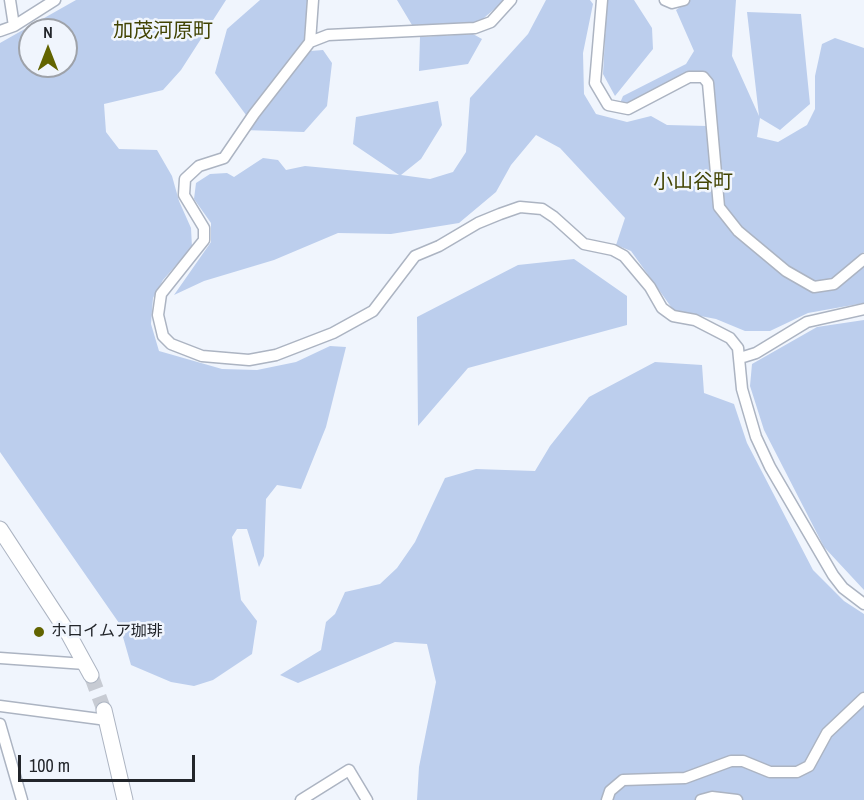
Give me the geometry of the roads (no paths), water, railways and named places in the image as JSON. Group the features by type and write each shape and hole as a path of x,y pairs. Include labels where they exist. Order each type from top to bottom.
{"street":[{"path":"10,0 14,26"},
{"path":"0,31 14,26 55,0"},
{"path":"310,42 313,0"},
{"path":"511,0 491,22 475,28 328,35 310,42 254,114 224,158 199,166 185,179 184,195 204,228 204,240 161,294 159,324 163,336 171,344 202,356 249,360 301,347 359,321 373,311 415,256 439,246 478,223 520,207 542,209 584,244 613,250 624,256 650,287 662,308 673,316 695,320 730,338 738,348 742,389 756,437 770,467 833,575 843,588 864,604"},
{"path":"602,0 596,83 608,105 628,110 689,77 703,77 708,83 719,207 738,231 786,271 814,287 834,284 864,259"},
{"path":"665,0 672,3 684,0"},
{"path":"740,358 756,353 807,322 864,309"},
{"path":"0,529 88,669"},
{"path":"0,658 88,669"},
{"path":"607,800 610,791 623,780 685,778 732,761 743,761 770,772 797,772 809,766 826,733 864,698"},
{"path":"0,706 106,715 125,800"},
{"path":"0,724 22,800"},
{"path":"301,800 349,770 367,800"},
{"path":"701,800 712,797 737,800"}],"tunnel":[{"path":"91,675 104,710"}],"place":[{"name":"ホロイムア珈琲","path":"39,632"}],"district":[{"name":"加茂河原町","path":"163,32"},
{"name":"小山谷町","path":"693,183"}]}
